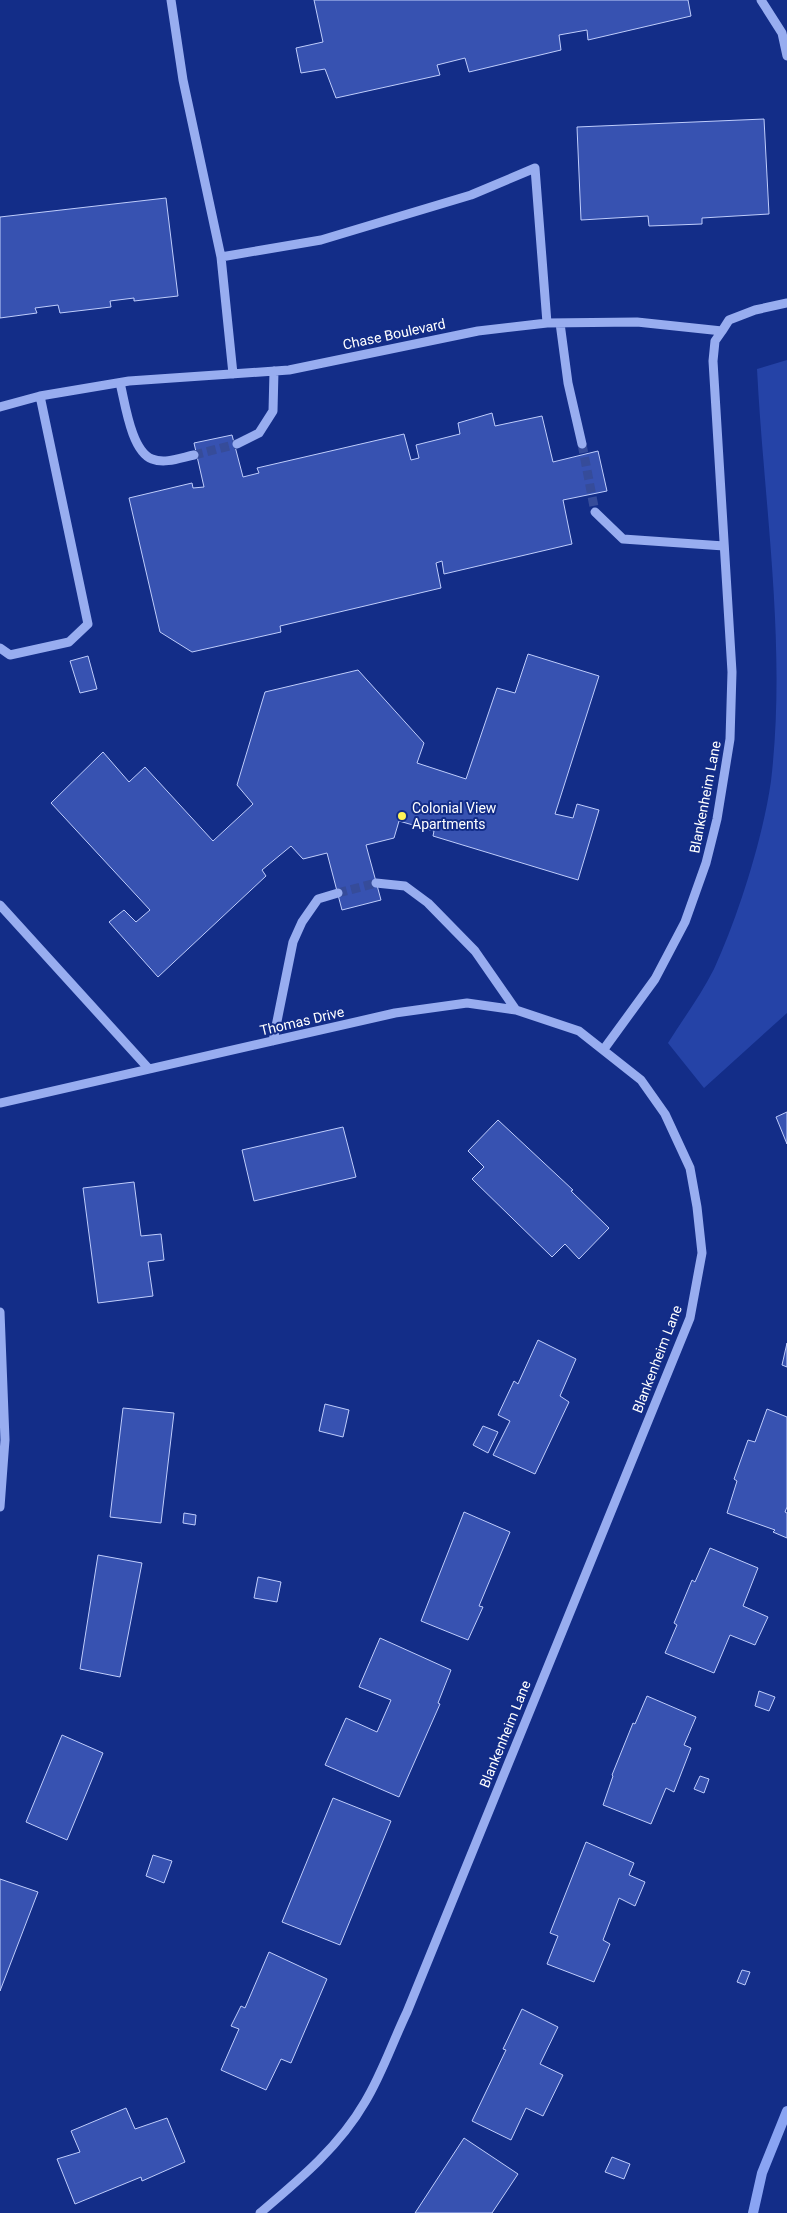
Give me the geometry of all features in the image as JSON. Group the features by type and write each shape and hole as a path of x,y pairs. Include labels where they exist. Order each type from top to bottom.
{"street":[{"path":"171,0 183,80 221,257 234,374"},
{"path":"761,0 782,33 787,56"},
{"path":"221,257 321,240 472,195 535,168 547,323"},
{"path":"722,331 729,320 755,310 787,303"},
{"name":"Chase Boulevard","path":"0,407 40,396 120,382 289,370 478,331 547,323 637,322 722,331"},
{"path":"560,323 568,383 582,444"},
{"name":"Blankenheim Lane","path":"260,2213 299,2180 328,2151 365,2102 407,2012 690,1318 702,1253 698,1207 690,1168 665,1114 641,1080 604,1049 656,979 685,922 706,863 717,819 730,739 732,682 713,360 715,341 722,331"},
{"path":"237,444 258,433 273,411 274,371"},
{"path":"120,382 134,441 150,459 166,461 194,455"},
{"path":"0,648 10,655 69,642 88,624 40,396"},
{"path":"595,512 624,539 724,546"},
{"path":"376,883 405,886 428,903 476,951 516,1010"},
{"path":"273,1041 293,942 318,899 338,893"},
{"path":"0,905 149,1069"},
{"name":"Thomas Drive","path":"0,1103 395,1014 467,1003 516,1010 579,1031 604,1049"},
{"path":"0,1312 5,1440 0,1507"}],"shaded area":[{"path":"787,360 787,1013 704,1088 668,1043 714,969 732,926 756,852 771,781 777,679 773,575 757,369"}],"building":[{"path":"314,0 688,0 691,16 588,40 587,30 559,35 561,50 469,72 465,58 437,65 440,75 336,98 325,69 301,73 296,48 323,42"},
{"path":"764,119 769,214 702,218 702,224 649,226 648,216 581,220 577,127"},
{"path":"166,198 178,296 134,301 134,298 110,301 111,307 60,313 58,305 35,308 37,313 0,318 0,217"},
{"path":"492,413 495,426 542,416 553,462 598,451 607,491 563,500 572,544 444,574 442,561 436,563 441,588 280,626 281,632 192,652 160,632 129,498 192,483 193,488 204,487 194,443 232,435 243,477 259,473 257,468 404,434 411,460 419,458 416,445 460,434 458,423"},
{"name":"Colonial View Apartments","path":"528,654 599,676 555,814 573,818 577,804 599,810 578,880 433,836 434,831 399,821 394,838 366,845 381,900 342,910 327,853 303,859 291,846 262,870 266,876 158,977 109,922 124,910 136,922 150,910 51,803 103,752 129,782 145,767 213,841 253,804 237,785 265,692 358,670 424,743 417,763 466,779 497,688 515,693"},
{"path":"88,656 97,689 80,693 70,661"},
{"path":"787,1112 787,1144 776,1117"},
{"path":"498,1120 573,1190 571,1191 609,1228 579,1259 565,1244 552,1257 472,1179 484,1167 468,1151"},
{"path":"343,1127 356,1177 254,1201 242,1150"},
{"path":"134,1182 141,1236 161,1234 164,1260 148,1262 153,1296 98,1303 83,1188"},
{"path":"538,1340 576,1359 560,1396 569,1402 535,1474 493,1455 510,1421 498,1415 514,1381 518,1384"},
{"path":"787,1343 787,1367 782,1365"},
{"path":"325,1404 349,1410 343,1437 319,1431"},
{"path":"123,1408 174,1413 161,1523 110,1517"},
{"path":"767,1409 787,1417 787,1507 785,1512 787,1513 787,1538 773,1532 775,1530 727,1513 737,1481 734,1479 748,1440 755,1442"},
{"path":"483,1426 498,1432 488,1453 473,1445"},
{"path":"464,1512 510,1532 479,1606 483,1607 468,1640 421,1621"},
{"path":"184,1513 196,1515 195,1525 183,1523"},
{"path":"710,1548 758,1568 743,1606 768,1617 755,1645 730,1635 714,1673 665,1653 677,1625 674,1623 692,1580 695,1582"},
{"path":"98,1555 142,1563 120,1677 80,1669"},
{"path":"258,1577 281,1582 277,1602 254,1598"},
{"path":"380,1638 451,1670 438,1703 440,1704 399,1797 325,1765 346,1718 377,1732 391,1700 359,1687"},
{"path":"759,1691 775,1697 769,1711 755,1706"},
{"path":"647,1696 696,1717 684,1745 691,1748 674,1792 666,1788 651,1824 603,1805 612,1775 633,1723 635,1724"},
{"path":"62,1735 103,1753 67,1840 26,1822"},
{"path":"700,1776 709,1779 704,1793 694,1789"},
{"path":"333,1798 391,1821 340,1945 282,1922"},
{"path":"586,1842 634,1863 629,1875 645,1882 635,1906 619,1898 603,1940 610,1944 594,1982 547,1964 558,1936 550,1933"},
{"path":"153,1855 172,1861 164,1883 146,1876"},
{"path":"0,1879 38,1892 0,1991"},
{"path":"269,1952 327,1979 291,2063 281,2059 266,2090 221,2070 239,2029 231,2026 241,2006 245,2008"},
{"path":"742,1970 750,1972 745,1985 737,1982"},
{"path":"522,2009 558,2027 540,2064 563,2075 543,2116 526,2108 511,2140 472,2121 506,2050 503,2049"},
{"path":"126,2108 135,2129 167,2118 185,2162 142,2181 141,2177 75,2204 57,2159 80,2152 71,2131"},
{"path":"464,2138 518,2174 492,2213 415,2213"},
{"path":"612,2157 630,2164 624,2179 605,2172"}],"waterway":[{"path":"753,2213 762,2173 787,2111"}],"tunnel":[{"path":"194,455 237,444"},
{"path":"582,444 595,512"},
{"path":"338,893 376,883"}],"place":[{"name":"Colonial View Apartments","path":"402,816"}]}
